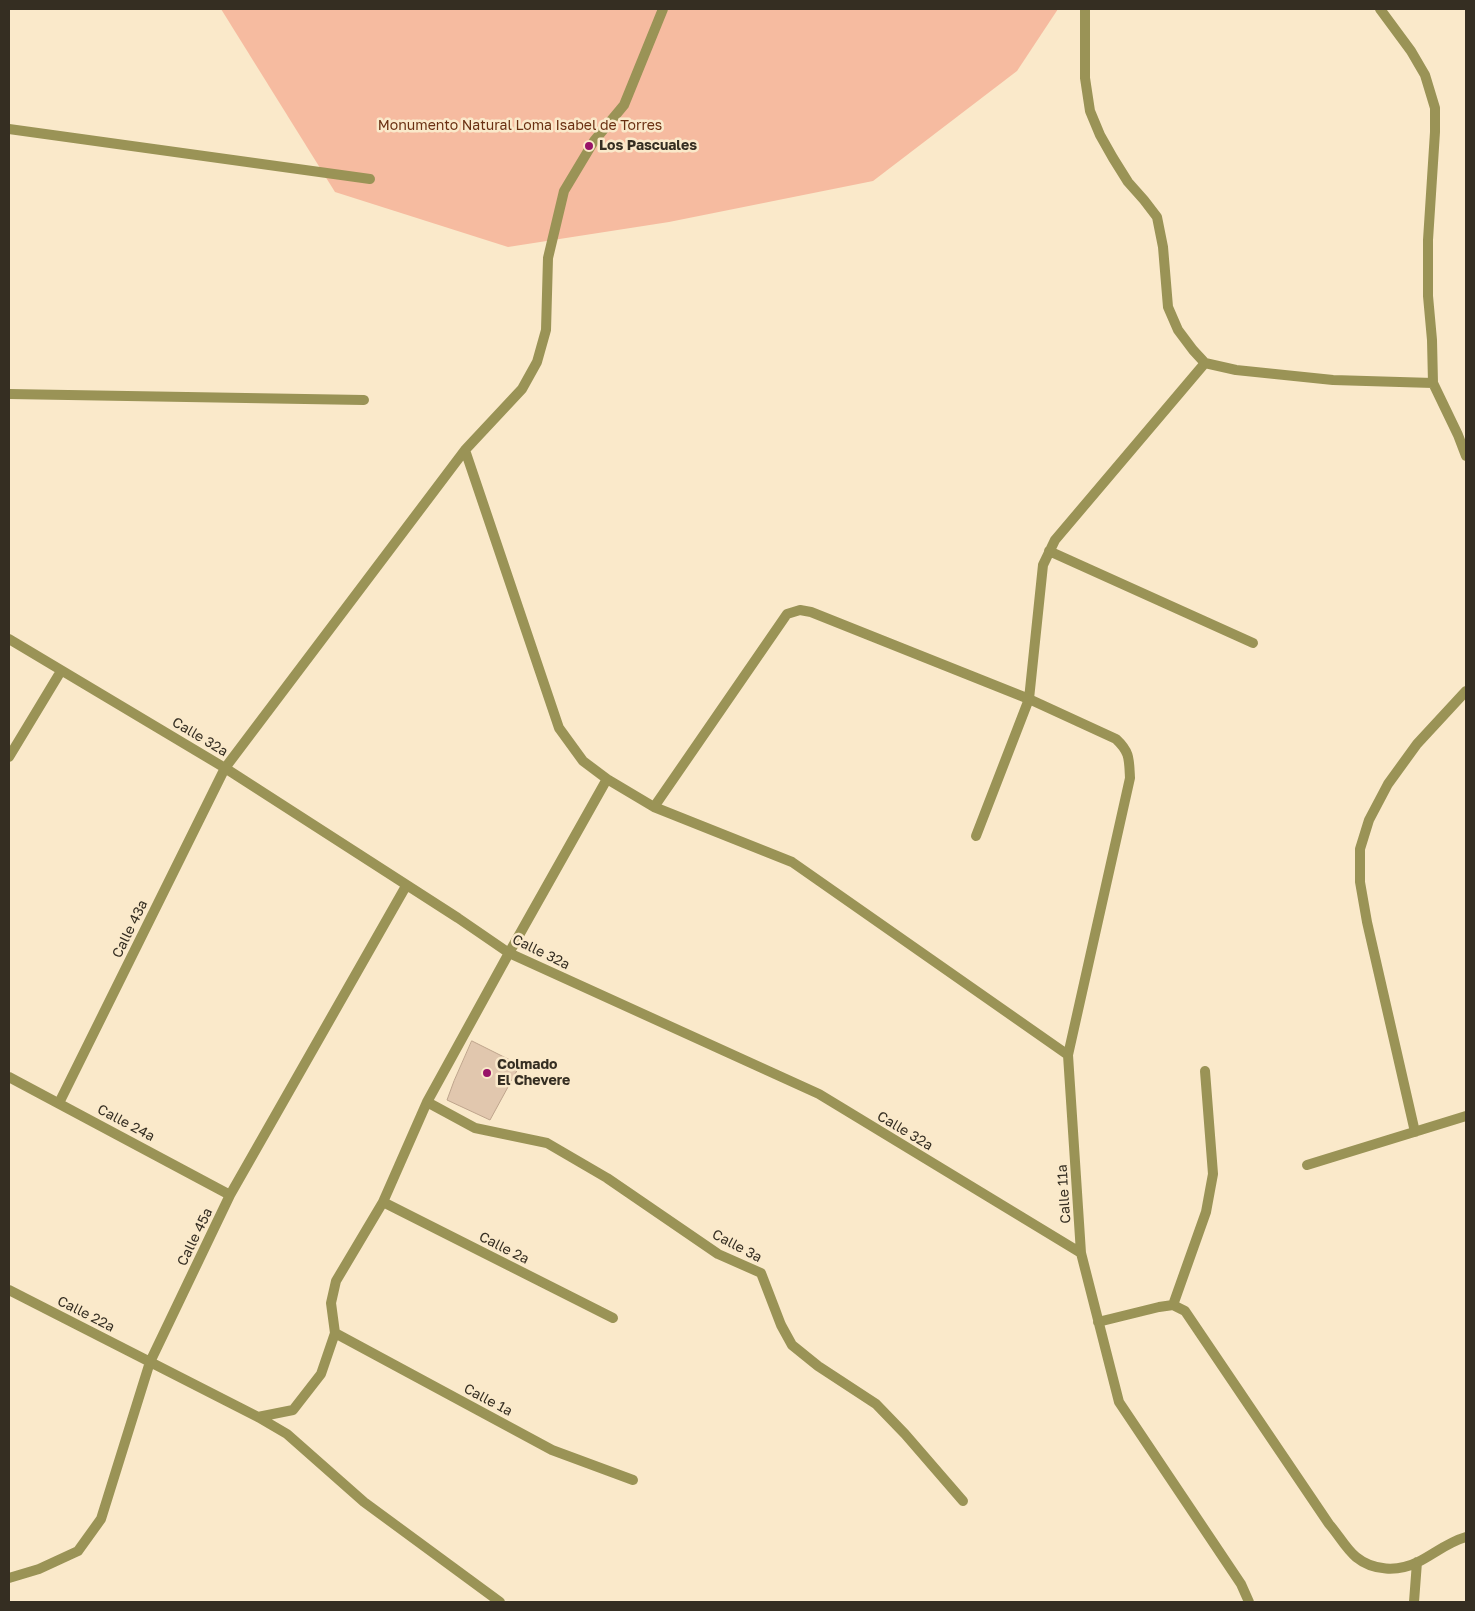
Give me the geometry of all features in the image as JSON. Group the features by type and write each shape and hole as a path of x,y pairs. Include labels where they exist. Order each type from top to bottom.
{"street":[{"name":"Calle 43ª","path":"60,1103 224,768 465,450 522,389 537,362 546,330 548,258 564,191 594,141 624,105 663,9"},
{"path":"1085,9 1085,78 1090,111 1100,135 1128,182 1157,217 1163,248 1168,307 1178,330 1205,363 1236,370 1333,380 1433,383"},
{"path":"1380,9 1411,51 1425,75 1435,108 1436,132 1428,240 1428,296 1433,383 1466,456"},
{"path":"9,135 9,129 370,179"},
{"path":"976,836 1029,699 1043,565 1049,551 1055,540 1205,363"},
{"path":"9,394 364,400"},
{"path":"465,450 559,728 583,761 607,779 654,807 792,862 1068,1055"},
{"path":"1049,551 1253,643"},
{"path":"654,807 787,614 800,610 811,612 1029,699"},
{"name":"Calle 32ª","path":"9,639 224,768 509,953 819,1094 1081,1253"},
{"path":"9,757 61,670"},
{"path":"1416,1132 1366,922 1360,882 1360,849 1369,820 1388,784 1417,744 1466,690"},
{"name":"Calle 11ª","path":"1029,699 1116,739 1125,747 1129,760 1130,778 1068,1055 1081,1253 1119,1402 1241,1584 1249,1602"},
{"path":"258,1417 293,1410 321,1374 335,1333 331,1303 336,1281 383,1202 427,1102 607,779"},
{"name":"Calle 45ª","path":"9,1578 39,1569 78,1551 101,1519 150,1362 230,1195 406,886"},
{"path":"1173,1304 1206,1212 1213,1174 1204,1071"},
{"name":"Calle 24ª","path":"9,1077 230,1195"},
{"name":"Calle 3ª","path":"427,1102 475,1128 547,1143 607,1178 718,1254 761,1274 780,1325 792,1344 818,1366 876,1404 964,1501"},
{"path":"1307,1165 1466,1116"},
{"name":"Calle 2ª","path":"383,1202 613,1318"},
{"name":"Calle 22ª","path":"9,1290 258,1417 287,1434 364,1502 500,1602"},
{"path":"1098,1322 1173,1304 1185,1311 1329,1524 1355,1556 1373,1567 1398,1569 1417,1562 1442,1547 1466,1537"},
{"name":"Calle 1ª","path":"335,1333 552,1450 633,1480"},
{"path":"1414,1602 1417,1562"}],"green space":[{"name":"Monumento Natural Loma Isabel de Torres","path":"221,9 1058,9 1017,71 873,181 669,222 508,247 335,192"}],"building":[{"name":"Colmado El Chevere","path":"472,1041 520,1065 490,1120 447,1100"}],"place":[{"name":"Los Pascuales","path":"589,146"},
{"name":"Colmado El Chevere","path":"487,1073"}]}
